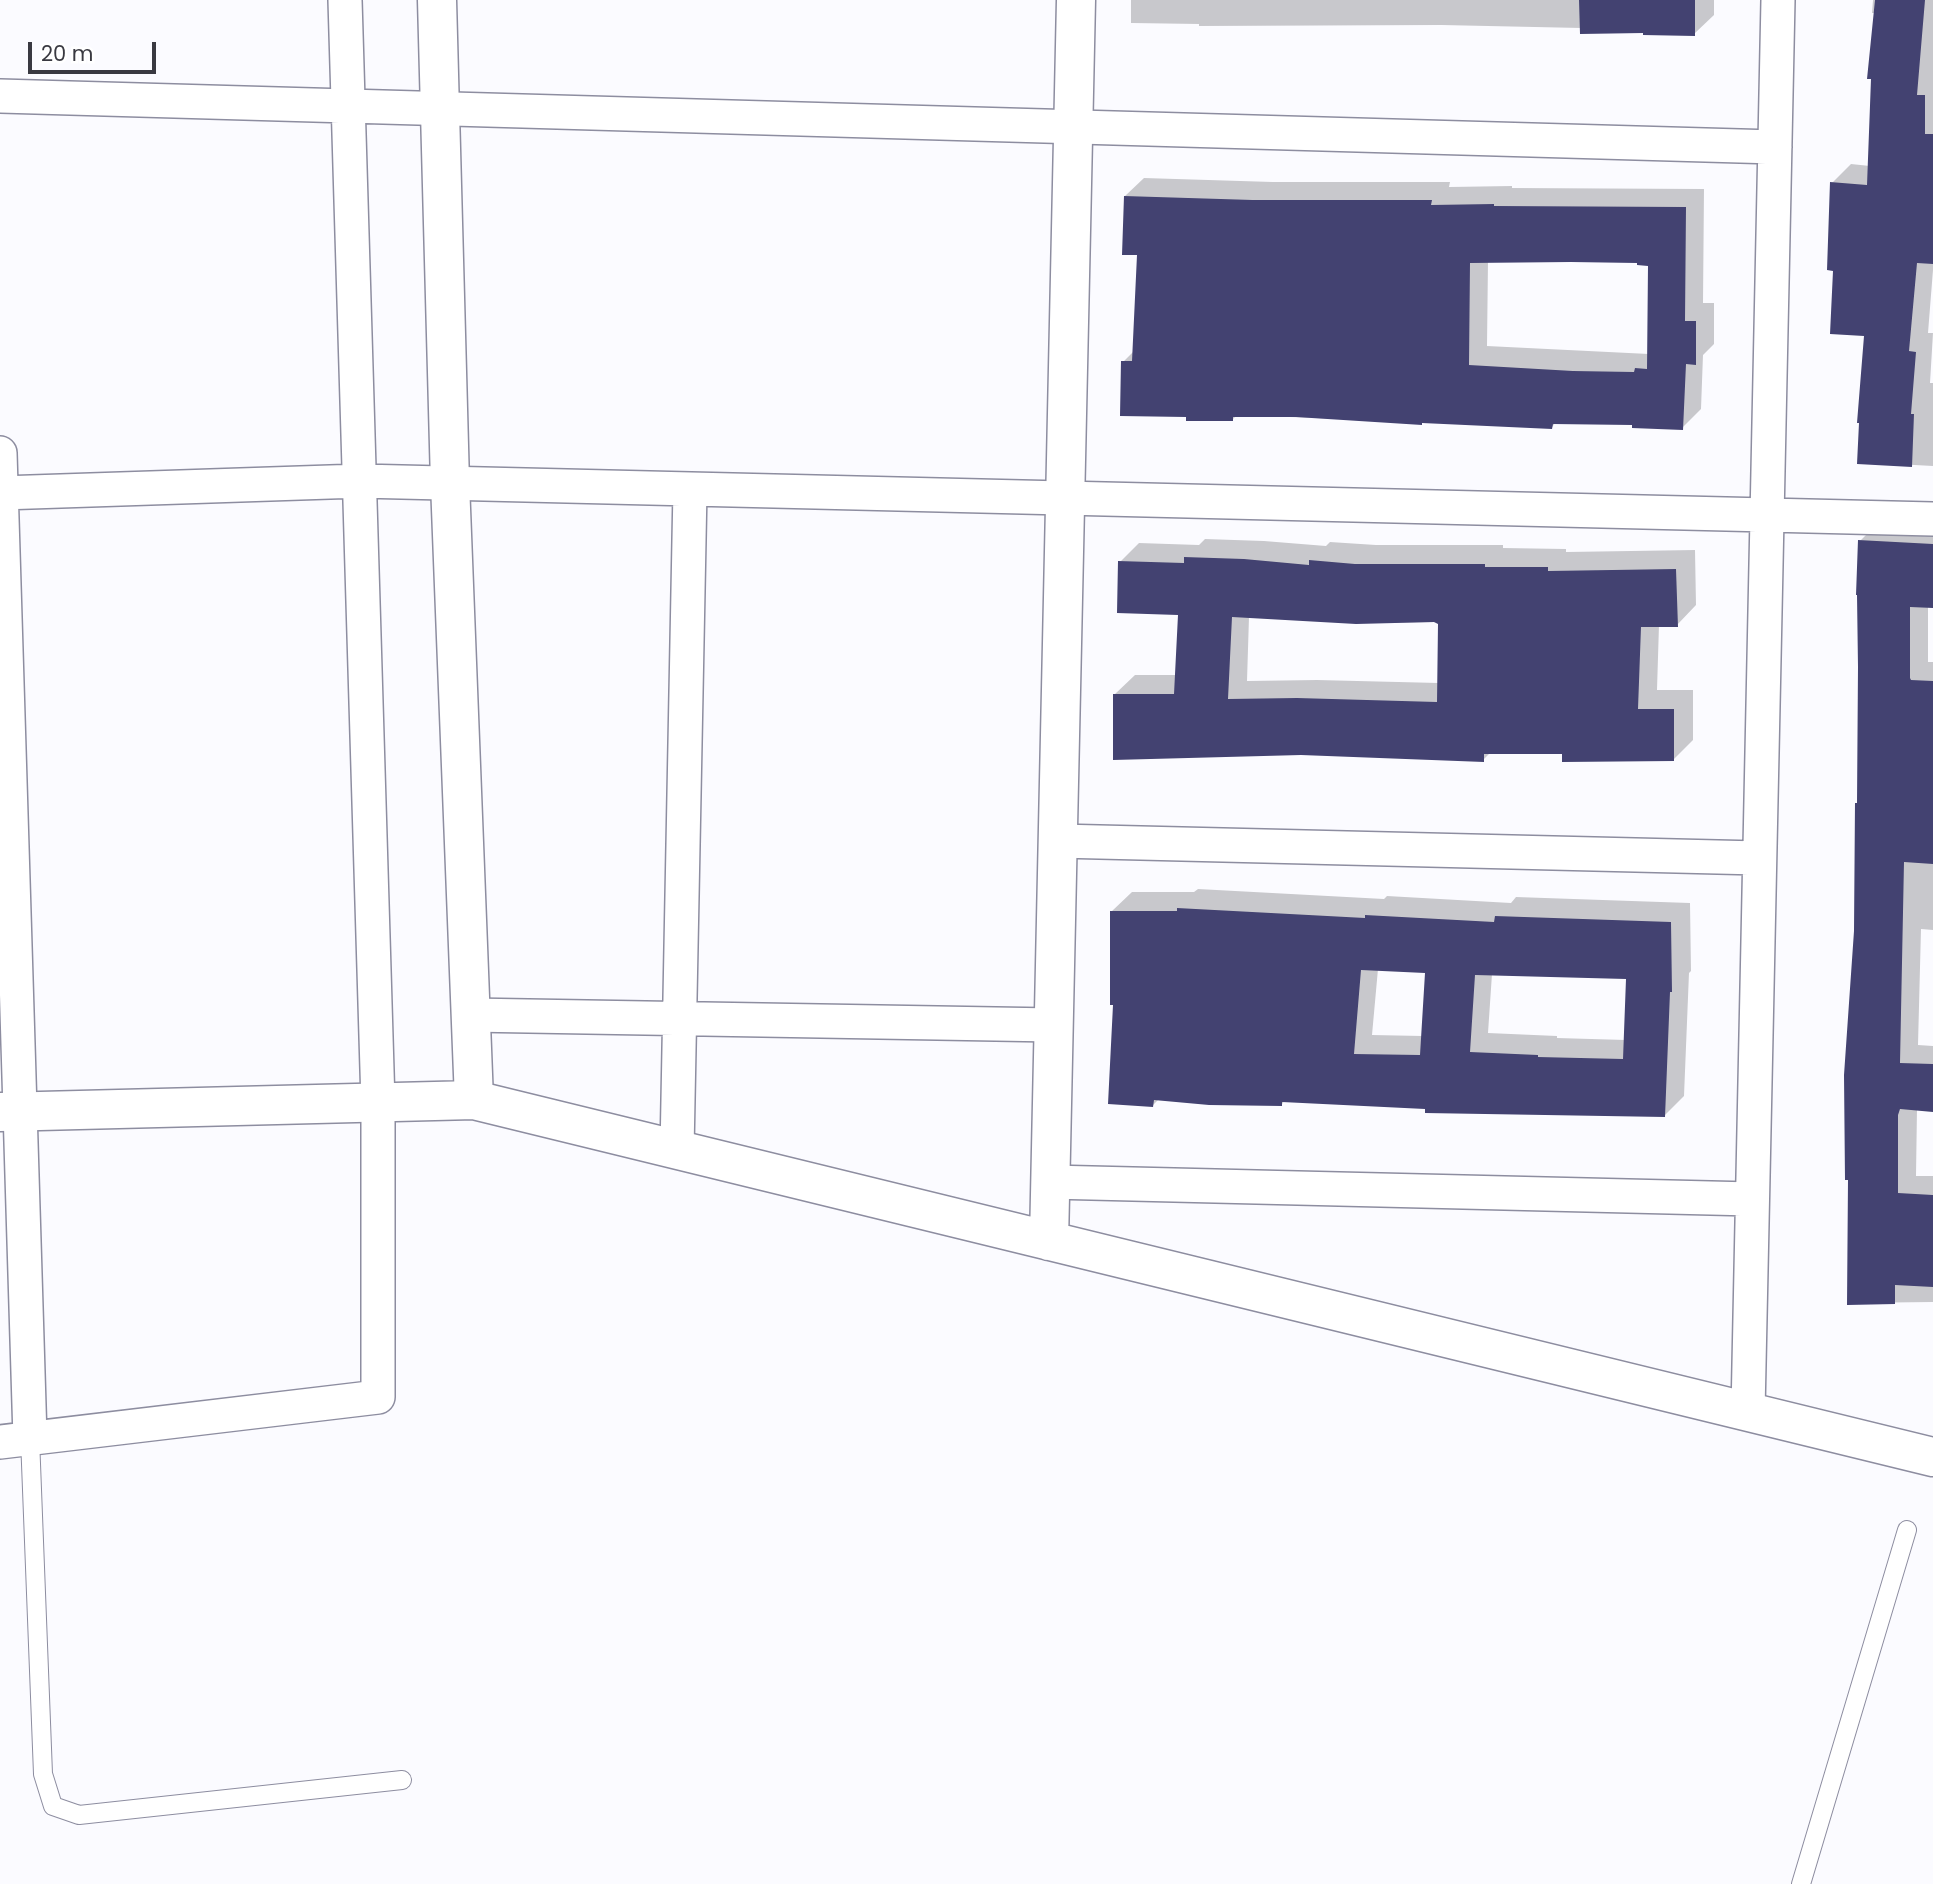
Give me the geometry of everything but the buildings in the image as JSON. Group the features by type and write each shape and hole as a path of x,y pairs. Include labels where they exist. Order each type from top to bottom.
{"street":[{"path":"0,453 15,1440 378,1397 378,1103 345,0"},
{"path":"437,0 450,484 474,1100"},
{"path":"1049,1241 1076,0"},
{"path":"1748,1411 1778,0"},
{"path":"0,96 1775,147"},
{"path":"1,493 360,481 1933,519"},
{"path":"677,1150 690,489"},
{"path":"1058,841 1759,858"},
{"path":"470,1015 1054,1025"},
{"path":"10,1111 474,1100 1933,1457"},
{"path":"1050,1182 1752,1199"}],"lane":[{"path":"15,1440 43,1774 53,1806 79,1815 402,1780"},
{"path":"1801,1884 1907,1530"}]}
